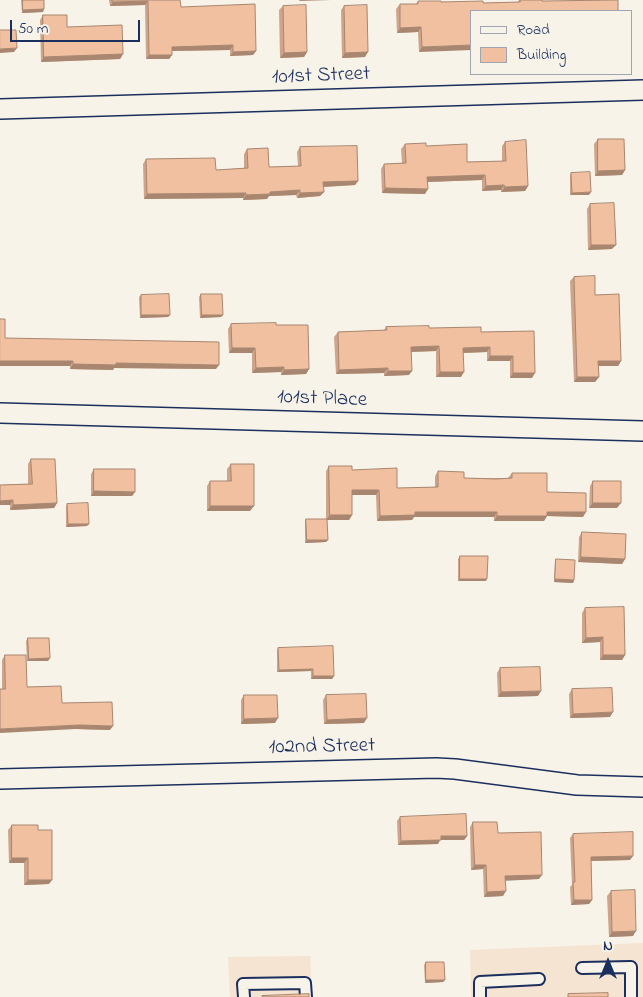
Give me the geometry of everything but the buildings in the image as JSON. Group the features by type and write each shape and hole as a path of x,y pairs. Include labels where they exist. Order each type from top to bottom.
{"street":[{"name":"101st Street","path":"0,109 643,90"},
{"name":"101st Place","path":"0,413 643,431"},
{"name":"102nd Street","path":"0,779 436,768 577,785 643,787"}],"lane":[{"path":"582,968 631,967 631,997"},
{"path":"480,997 480,982 539,979"},
{"path":"244,997 243,984 305,983 306,997"}],"shaded area":[{"path":"643,943 643,997 471,997 470,950"},
{"path":"310,956 312,997 230,997 228,957"}]}
